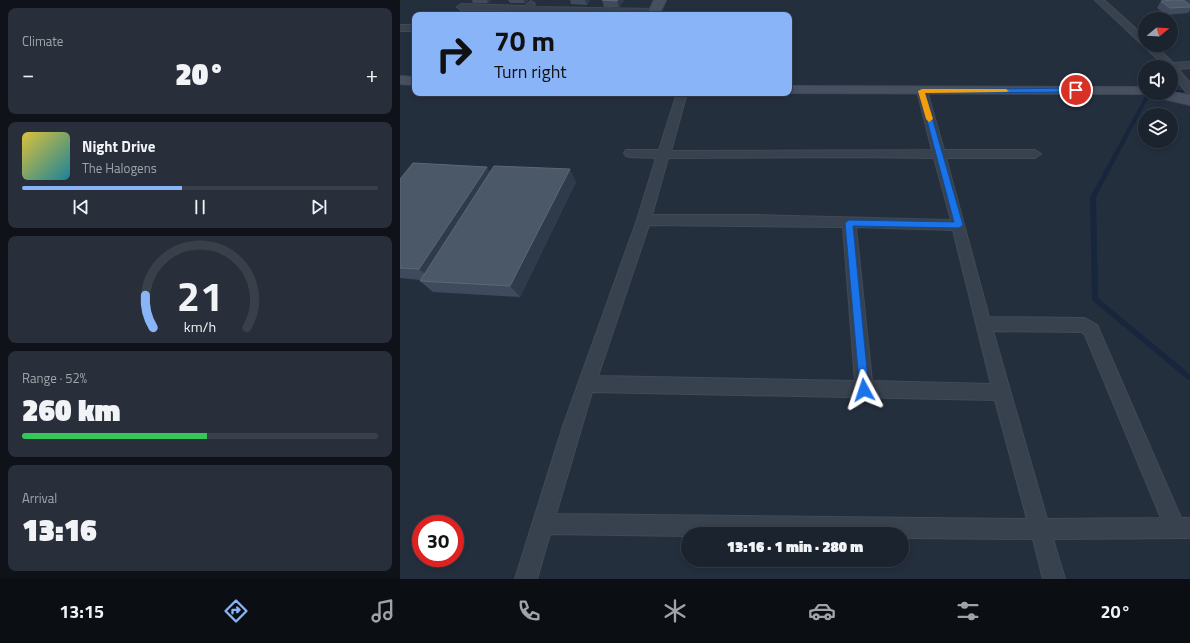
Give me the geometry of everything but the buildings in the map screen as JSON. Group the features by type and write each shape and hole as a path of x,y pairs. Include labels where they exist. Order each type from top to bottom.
{"street":[{"path":"460,7 525,12 535,0"},
{"path":"654,12 660,0"},
{"path":"1099,0 1138,36"},
{"path":"400,28 412,28"},
{"path":"1157,52 1165,60"},
{"path":"1178,66 1190,65"},
{"path":"1178,77 1187,93"},
{"path":"400,80 412,80"},
{"path":"792,90 1138,90"},
{"path":"922,91 959,225 983,324 1054,579"},
{"path":"526,579 572,426 644,220 665,155 681,96"},
{"path":"630,153 665,155 1035,154"},
{"path":"644,220 757,220 959,225"},
{"path":"849,223 864,390"},
{"path":"983,324 1085,325 1091,330 1169,510 1182,527"},
{"path":"587,384 1002,392"},
{"path":"543,524 1040,529 1182,527"}],"waterway":[{"path":"1178,91 1190,91"},
{"path":"1145,100 1093,197 1095,299 1190,378"}],"slow traffic":[{"path":"929,119 922,91 1006,91"}],"route":[{"path":"864,390 849,223 959,225 922,91 1076,90"}]}
